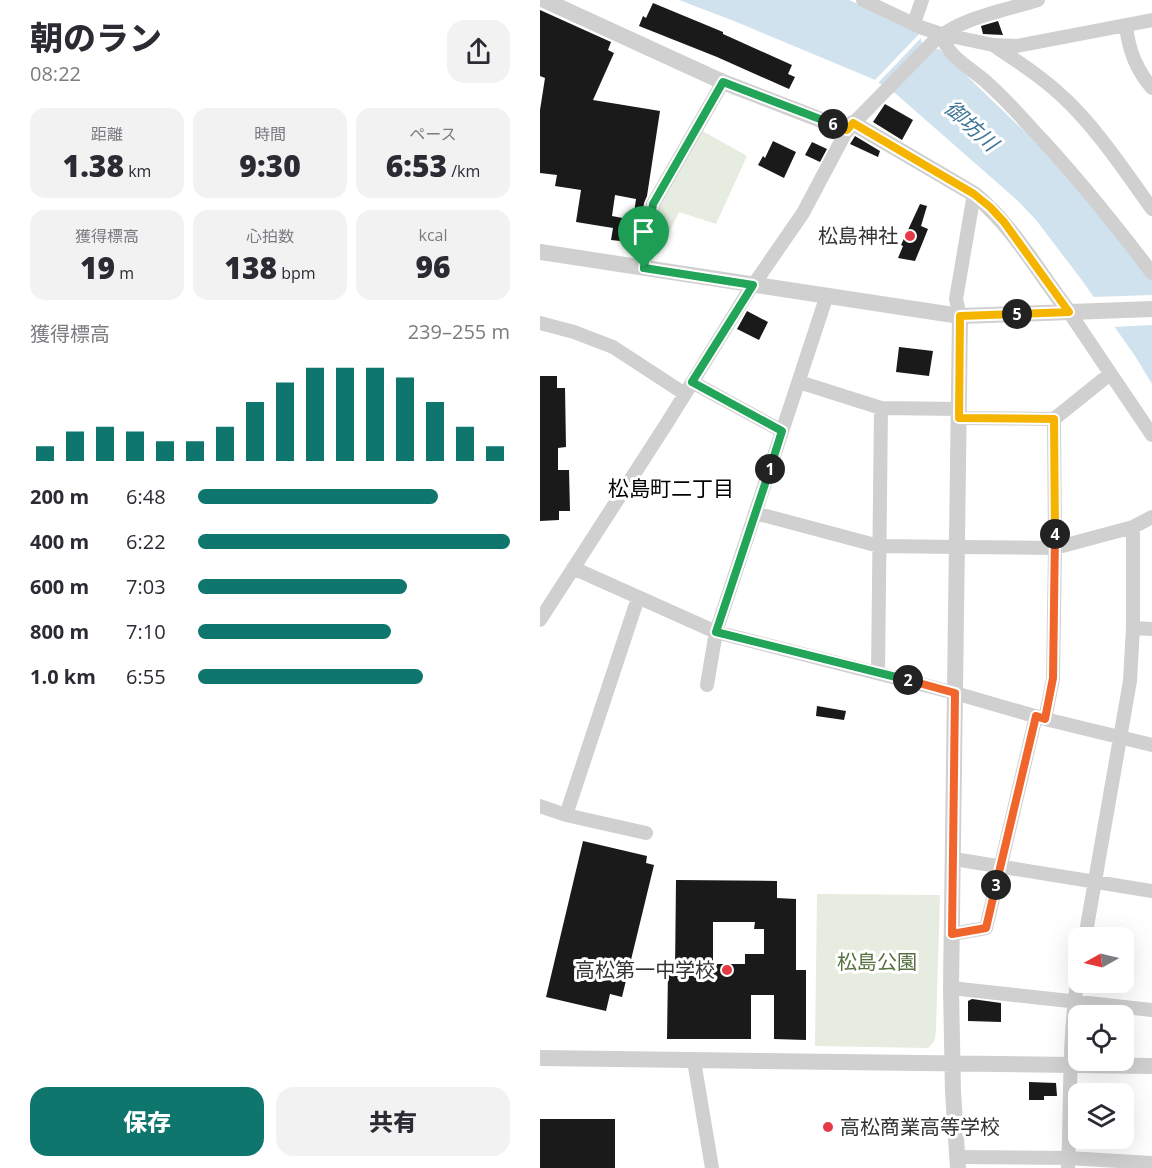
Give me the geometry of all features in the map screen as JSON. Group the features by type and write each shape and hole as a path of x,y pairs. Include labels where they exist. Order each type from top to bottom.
{"street":[{"path":"544,0 723,82 850,126 974,194 1004,222 1069,312 1152,435"},
{"path":"863,0 914,23 937,38 953,57 984,80 1060,159 1099,204 1152,273"},
{"path":"914,23 922,0"},
{"path":"540,620 753,285 803,213 850,126 937,38 969,21 1038,0"},
{"path":"937,38 993,45 1017,45 1152,20"},
{"path":"1126,26 1129,48 1140,74 1152,88"},
{"path":"993,45 1033,72 1065,98 1094,132 1152,209"},
{"path":"644,268 653,204 723,82"},
{"path":"974,194 956,299 960,316 951,988 957,1162 1152,1163"},
{"path":"540,252 960,316 1152,309"},
{"path":"707,685 716,632 827,295"},
{"path":"540,323 574,332 613,347 689,388 782,431"},
{"path":"799,382 881,408 1054,419 1110,374"},
{"path":"878,673 881,408"},
{"path":"952,934 986,928 1000,866 1053,678 1054,419"},
{"path":"755,513 879,546 1055,548 1133,527 1152,517"},
{"path":"1087,927 1130,681 1133,527"},
{"path":"573,568 716,632 955,693 1040,718 1152,745"},
{"path":"566,815 638,598"},
{"path":"1132,628 1152,629"},
{"path":"540,806 566,815 646,833"},
{"path":"954,859 1152,891"},
{"path":"951,988 1152,1010"},
{"path":"1075,1005 1076,993"},
{"path":"540,1058 1068,1066"},
{"path":"694,1061 712,1168"},
{"path":"1134,1066 1152,1066"},
{"path":"1068,1163 1071,1071"}],"green space":[{"path":"699,129 747,156 716,224 679,212 659,254 649,253 656,205"},
{"name":"松島公園","path":"817,894 940,895 936,1028 935,1040 928,1048 815,1046"}],"water":[{"name":"御坊川","path":"679,0 849,0 915,30 939,49 1055,161 1152,279 1152,384 1081,279 1036,220 1017,200 896,94 873,79"}],"pier":[{"path":"920,33 941,48 934,50 881,86 922,44 921,38 877,84 874,81"},
{"path":"1152,295 1152,325 1113,327 1092,297"}],"building":[{"path":"653,3 723,32 723,34 792,65 788,74 795,77 789,89 639,26 643,16 646,18"},
{"path":"540,10 611,42 608,50 614,53 593,100 660,111 637,251 629,250 630,242 611,240 613,228 576,222 581,190 555,186 557,175 540,173 540,110 545,78 540,76","holes":["615,195 636,199 633,220 612,216"]},
{"path":"998,21 1003,35 983,34 981,26"},
{"path":"885,104 913,120 902,140 873,122"},
{"path":"855,136 880,151 878,157 850,144"},
{"path":"773,141 796,152 784,178 758,165 763,156 765,158"},
{"path":"812,142 827,149 820,162 805,155"},
{"path":"920,204 927,206 921,226 928,229 922,244 915,261 898,258 903,246 901,245"},
{"path":"747,311 768,322 759,340 737,329"},
{"path":"899,347 933,351 929,376 896,372"},
{"path":"540,376 557,376 557,388 565,388 566,447 558,448 558,470 569,470 570,511 559,511 559,520 540,521"},
{"path":"817,706 846,711 844,720 816,716"},
{"path":"583,841 647,856 646,863 654,865 622,997 610,994 606,1011 546,997"},
{"path":"676,880 777,881 777,898 796,899 796,970 806,970 806,1040 774,1039 774,995 751,995 751,1039 667,1039 668,971 675,971","holes":["713,922 755,922 754,929 764,929 764,954 745,954 745,964 713,964"]},
{"path":"972,999 1001,1003 1001,1022 968,1021 968,1001"},
{"path":"1029,1082 1056,1083 1057,1096 1044,1096 1044,1100 1029,1100"},
{"path":"540,1119 615,1119 615,1168 540,1168"}],"place":[{"name":"松島神社","path":"910,236"},
{"name":"高松第一中学校","path":"727,970"},
{"name":"高松商業高等学校","path":"828,1127"}],"district":[{"name":"松島町二丁目","path":"671,489"}],"route":[{"path":"723,82 847,130 853,123 974,194 1004,222 1069,312 960,316 959,418 1054,419 1053,678 1045,719 1036,716 986,928 952,934 955,693 716,632 782,431 692,382 753,285 644,268 653,204 723,82"}]}
